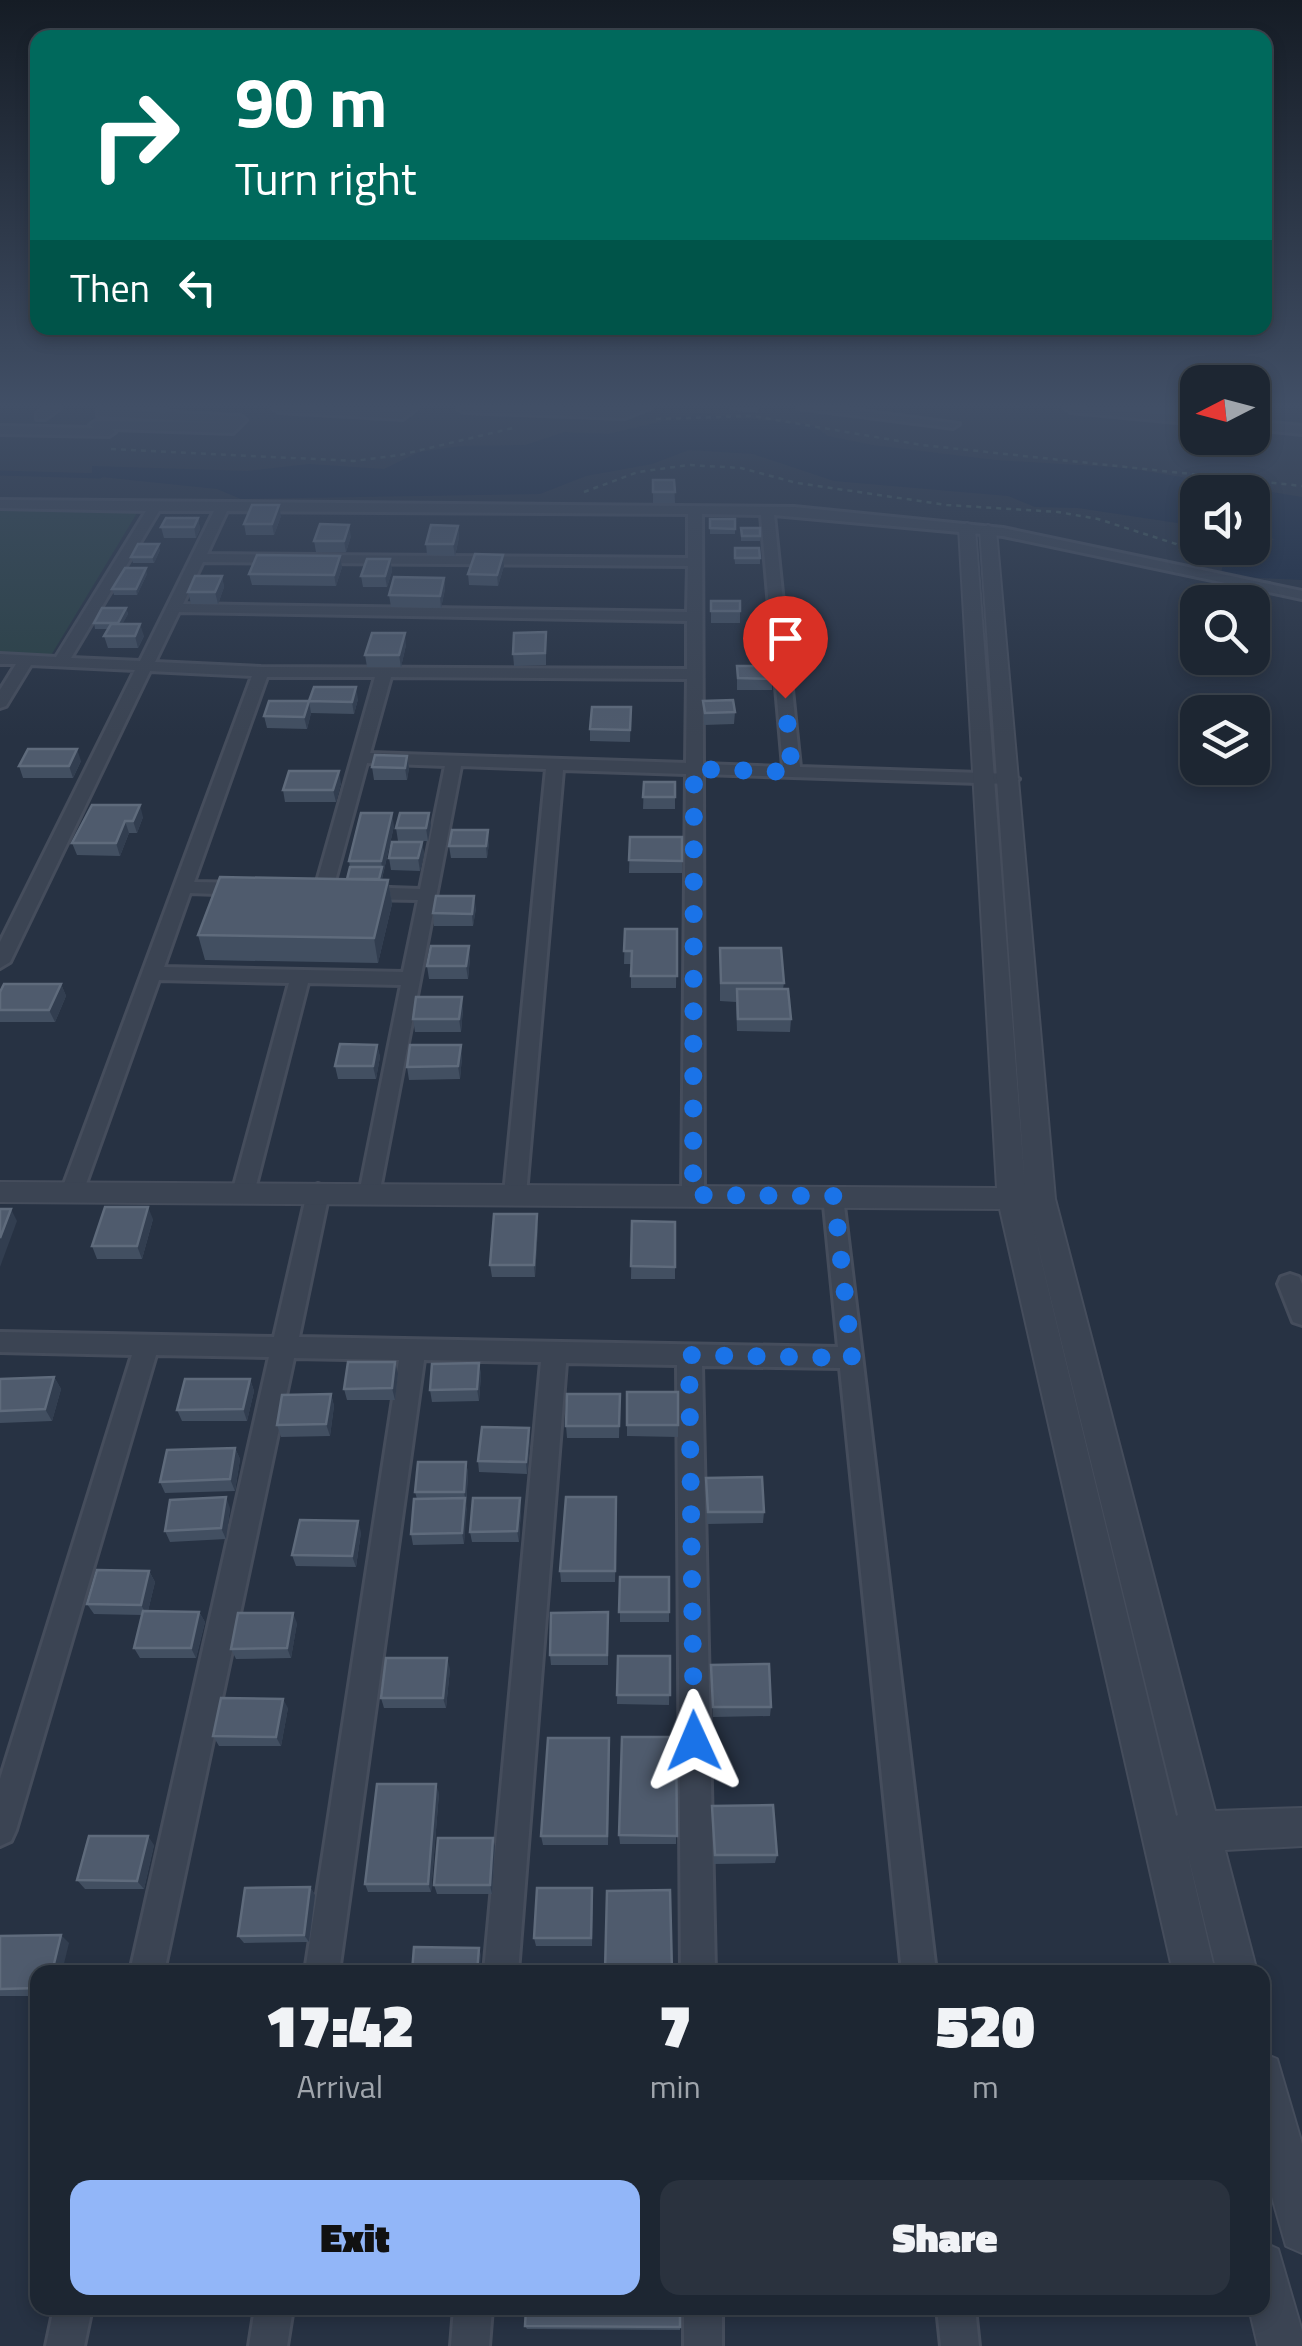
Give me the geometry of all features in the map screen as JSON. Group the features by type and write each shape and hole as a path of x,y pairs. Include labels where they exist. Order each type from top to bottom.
{"street":[{"path":"61,662 149,517"},
{"path":"0,962 218,517"},
{"path":"693,1195 695,517"},
{"path":"768,517 792,772"},
{"path":"843,517 977,529 1302,596"},
{"path":"977,529 982,778 1026,1199 1192,1965"},
{"path":"977,529 1010,780 1026,1199 1235,1965"},
{"path":"198,558 695,562"},
{"path":"174,608 695,617"},
{"path":"0,659 262,672 695,674"},
{"path":"0,704 26,660"},
{"path":"72,1192 262,672"},
{"path":"384,674 314,891 428,895"},
{"path":"360,758 1010,780"},
{"path":"370,1194 454,761"},
{"path":"515,1194 555,764"},
{"path":"184,887 264,890"},
{"path":"152,973 412,979"},
{"path":"242,1193 300,976"},
{"path":"0,1192 1026,1199"},
{"path":"149,1965 318,1193"},
{"path":"834,1196 918,1965"},
{"path":"1290,1284 1302,1315"},
{"path":"0,1343 852,1358"},
{"path":"0,1830 148,1345"},
{"path":"323,1965 413,1350"},
{"path":"503,1965 554,1352"},
{"path":"689,1355 698,1965"},
{"path":"1161,1833 1302,1827"},
{"path":"1270,2105 1302,2230"},
{"path":"1270,2297 1282,2346"},
{"path":"65,2346 72,2315"},
{"path":"268,2346 273,2315"},
{"path":"470,2346 472,2315"},
{"path":"703,2315 703,2346"},
{"path":"957,2315 960,2346"}],"green space":[{"path":"0,517 134,517 50,657 0,654"}],"water":[{"path":"1141,517 1180,517 1180,523"},
{"path":"1270,517 1302,517 1302,580 1221,576 1223,565 1270,565 1270,541 1275,539 1270,538"}],"building":[{"path":"247,517 274,517 272,524 244,524"},
{"path":"166,518 198,518 194,527 161,527"},
{"path":"710,519 735,519 735,529 710,528"},
{"path":"320,524 349,525 344,541 314,541"},
{"path":"431,525 458,526 453,544 426,544"},
{"path":"741,528 760,528 760,536 742,536"},
{"path":"138,544 159,544 152,557 131,557"},
{"path":"735,548 759,548 760,558 735,558"},
{"path":"475,554 503,555 497,575 468,574"},
{"path":"257,555 340,556 334,575 249,574"},
{"path":"367,559 390,559 385,576 361,576"},
{"path":"125,568 146,568 136,589 112,589"},
{"path":"195,576 222,576 215,592 188,592"},
{"path":"394,577 444,578 440,596 389,595"},
{"path":"711,601 740,601 740,611 711,611"},
{"path":"102,608 126,608 118,623 94,623"},
{"path":"111,624 140,624 135,636 104,636"},
{"path":"546,632 545,653 513,654 514,633"},
{"path":"372,633 405,633 399,655 365,655"},
{"path":"737,666 771,666 772,679 738,678"},
{"path":"314,687 356,687 352,702 309,701"},
{"path":"733,700 735,712 705,713 703,701"},
{"path":"269,701 309,701 304,717 264,716"},
{"path":"592,707 631,707 630,730 590,729"},
{"path":"28,749 77,749 69,766 19,766"},
{"path":"375,755 407,756 405,768 372,767"},
{"path":"289,771 339,771 333,790 283,790"},
{"path":"644,782 675,782 675,797 643,797"},
{"path":"92,805 140,805 133,821 125,821 116,843 72,843"},
{"path":"361,813 392,813 381,861 349,861"},
{"path":"400,813 429,813 426,828 396,828"},
{"path":"452,830 488,830 486,846 449,846"},
{"path":"630,837 682,837 682,861 629,860"},
{"path":"392,842 422,842 418,858 389,858"},
{"path":"350,867 382,867 379,879 347,879"},
{"path":"220,877 388,880 374,938 198,935"},
{"path":"436,896 474,896 472,914 433,913"},
{"path":"625,929 677,929 677,976 631,976 632,951 624,951"},
{"path":"431,946 469,946 466,966 427,966"},
{"path":"720,948 781,948 784,983 721,983"},
{"path":"4,984 61,984 49,1010 0,1010"},
{"path":"737,989 788,989 791,1019 738,1019"},
{"path":"416,997 462,997 459,1019 413,1019"},
{"path":"340,1044 377,1045 373,1066 335,1066"},
{"path":"410,1045 461,1045 458,1066 407,1067"},
{"path":"105,1207 148,1207 137,1246 92,1246"},
{"path":"0,1209 11,1209 0,1238"},
{"path":"494,1214 537,1214 534,1265 490,1265"},
{"path":"632,1221 675,1222 675,1267 631,1266"},
{"path":"348,1362 395,1362 392,1388 344,1389"},
{"path":"479,1363 477,1389 430,1390 432,1364"},
{"path":"54,1377 45,1409 0,1411 0,1379"},
{"path":"185,1379 250,1379 243,1409 177,1410"},
{"path":"627,1392 678,1392 678,1425 627,1425"},
{"path":"331,1394 326,1424 277,1425 282,1395"},
{"path":"567,1394 620,1394 619,1426 566,1426"},
{"path":"482,1427 529,1428 526,1462 478,1461"},
{"path":"235,1448 230,1479 160,1482 167,1450"},
{"path":"418,1462 466,1462 464,1492 415,1492"},
{"path":"762,1477 764,1512 708,1512 706,1478"},
{"path":"226,1497 221,1528 165,1531 170,1500"},
{"path":"566,1497 616,1497 615,1571 560,1571"},
{"path":"465,1498 462,1533 411,1534 414,1499"},
{"path":"473,1498 520,1498 517,1531 470,1532"},
{"path":"300,1520 358,1521 352,1556 292,1555"},
{"path":"97,1570 149,1571 141,1605 87,1604"},
{"path":"620,1577 669,1577 669,1612 619,1612"},
{"path":"143,1611 199,1612 191,1648 134,1648"},
{"path":"608,1612 607,1655 550,1655 551,1613"},
{"path":"238,1613 293,1613 287,1648 231,1649"},
{"path":"618,1656 670,1656 670,1695 617,1695"},
{"path":"386,1658 447,1658 443,1698 381,1698"},
{"path":"769,1664 771,1707 713,1707 711,1665"},
{"path":"221,1698 283,1699 276,1737 213,1736"},
{"path":"622,1737 676,1737 677,1836 619,1835"},
{"path":"548,1738 609,1738 607,1836 541,1836"},
{"path":"377,1784 436,1784 428,1884 365,1884"},
{"path":"773,1805 777,1855 715,1855 712,1806"},
{"path":"89,1836 148,1836 137,1881 77,1880"},
{"path":"438,1838 493,1838 490,1885 434,1885"},
{"path":"310,1887 304,1935 238,1936 245,1888"},
{"path":"537,1888 592,1888 591,1938 534,1938"},
{"path":"670,1890 672,1965 605,1965 607,1891"},
{"path":"61,1935 54,1965 30,1965 30,1988 0,1989 0,1936"},
{"path":"414,1947 479,1948 478,1965 413,1965"},
{"path":"526,2315 680,2315 680,2327 525,2326"}],"route":[{"path":"694,1741 689,1355 852,1358 834,1196 693,1195 694,769 792,772 785,698"}]}
